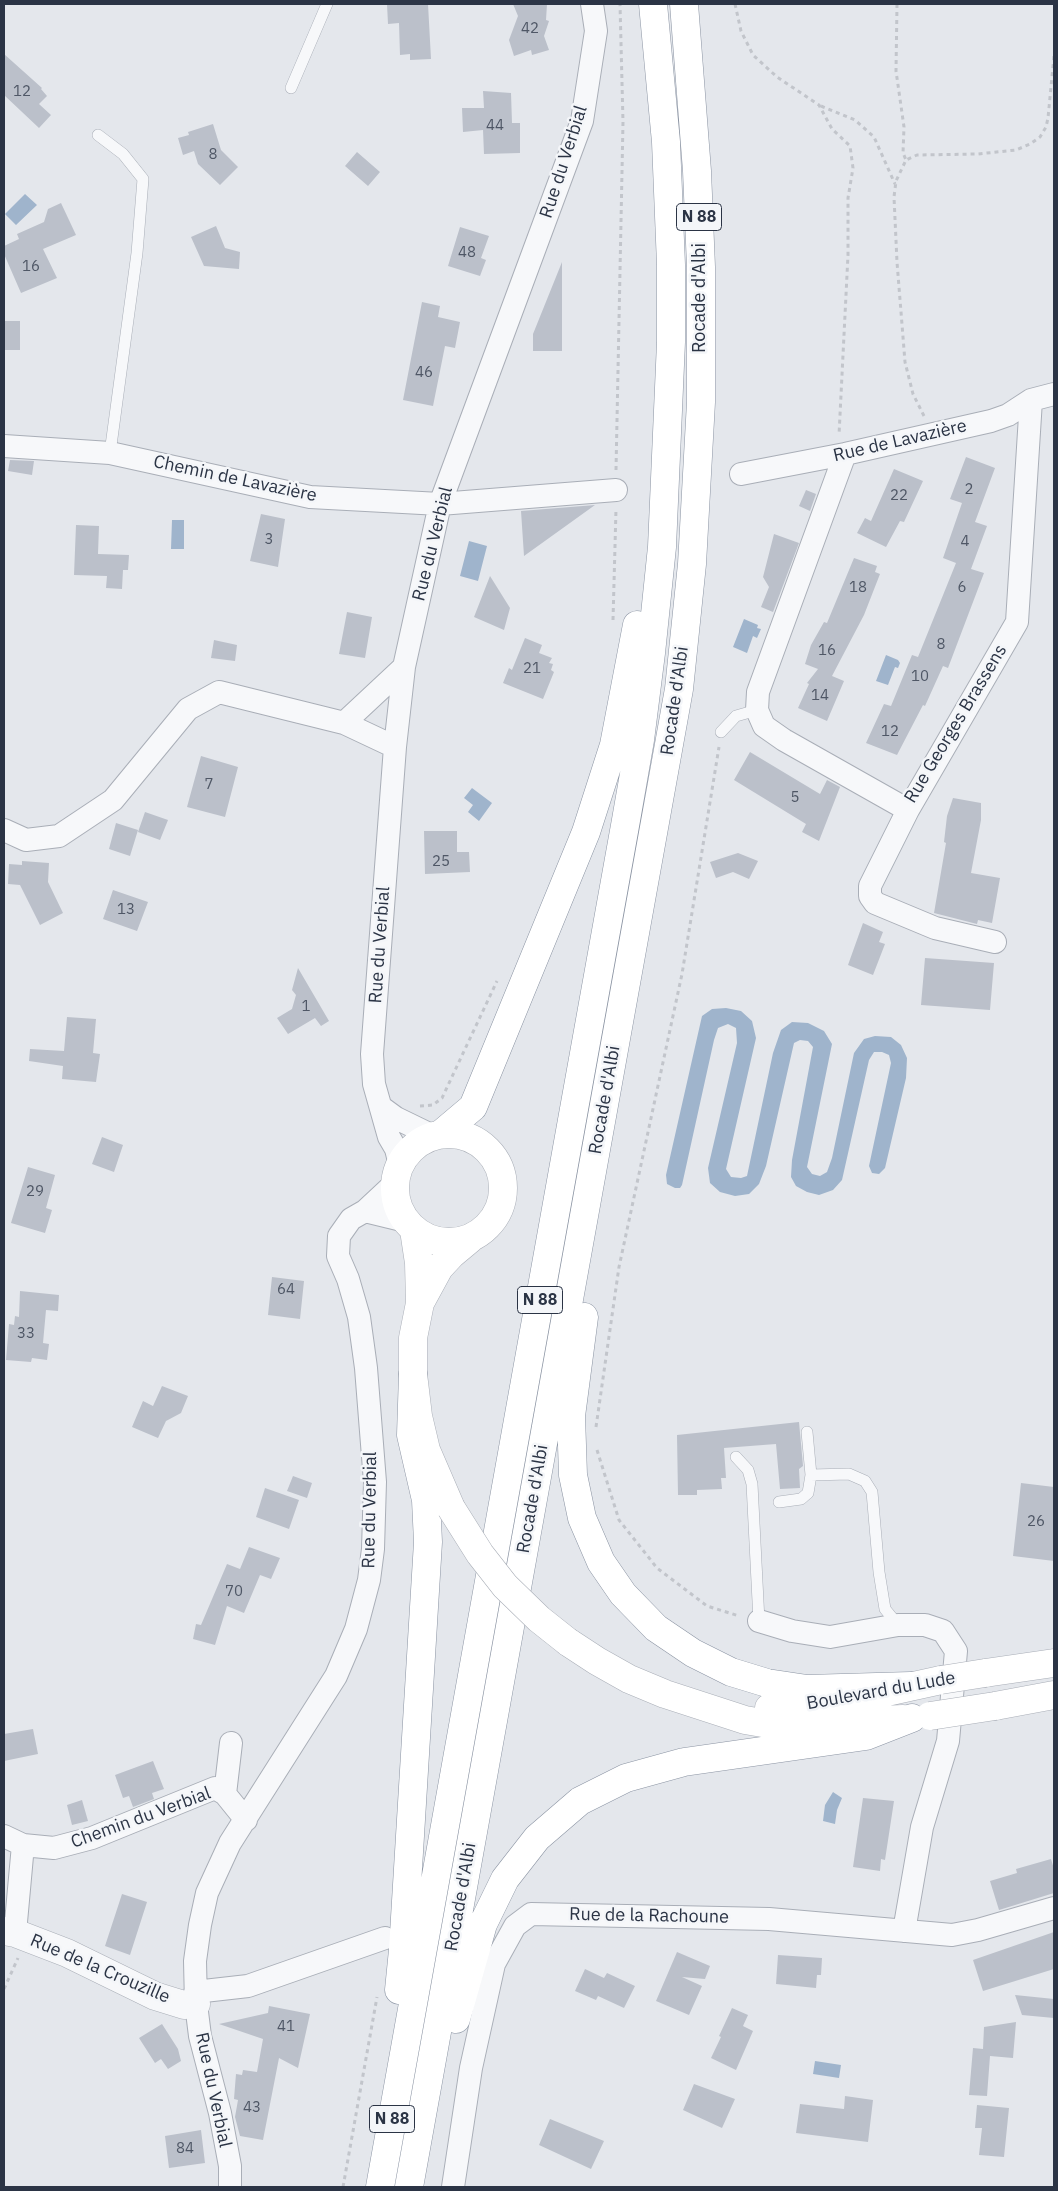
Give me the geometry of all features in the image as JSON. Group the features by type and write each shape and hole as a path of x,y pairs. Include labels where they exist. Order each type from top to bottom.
{"main road":[{"name":"Rocade d'Albi","path":"380,2187 638,749 651,653 662,548 669,428 671,264 666,142 652,4"},
{"name":"Rocade d'Albi","path":"409,2187 679,689 692,564 701,402 701,266 697,171 684,4"},
{"path":"470,1239 456,1242 441,1242 427,1238 410,1226 399,1210 398,1174 408,1153 419,1142 437,1135 474,1107 586,832 614,745 633,650 642,589 662,548"},
{"path":"679,689 637,1020 582,1330 571,1416 573,1475 582,1518 601,1562 624,1594 656,1628 693,1653 731,1672 767,1683 807,1689 911,1686"},
{"path":"420,1303 439,1268 470,1239 485,1230 496,1216 503,1200 504,1182 502,1174 499,1165 489,1150 475,1140 458,1134 437,1135"},
{"path":"405,2051 394,2027 403,1950 428,1542 426,1500 410,1435 414,1338 420,1303 419,1263 410,1226"},
{"name":"Boulevard du Lude","path":"413,1374 418,1416 426,1450 451,1508 480,1554 505,1586 539,1619 596,1661 629,1679 665,1694 745,1720 774,1725 827,1724 921,1717"},
{"name":"Boulevard du Lude","path":"707,1707 775,1708 841,1702 941,1680 1054,1663"},
{"path":"427,2087 450,2042 483,1924 505,1879 537,1838 580,1802 626,1778 684,1762 866,1736 921,1717 1054,1695"}],"street":[{"name":"Rue du Verbial","path":"230,2187 230,2166 220,2113 200,2036 196,1998 195,1961 207,1893 230,1843 336,1676 356,1629 368,1580 373,1549 375,1482 366,1368 359,1318 348,1279 338,1256 340,1236 351,1219 365,1211 398,1174 374,1084 372,1054 395,747 404,667 440,504 582,121 596,31 592,4"},
{"name":"Rue de Lavazière","path":"741,474 846,454 991,420 1008,414 1031,400 1054,394"},
{"name":"Rue Georges Brassens","path":"757,710 764,726 784,740 908,810 1017,622 1031,400"},
{"name":"Chemin de Lavazière","path":"4,446 110,453 310,497 440,504 616,490"},
{"path":"757,710 758,692 846,454"},
{"path":"344,723 404,667"},
{"path":"4,830 26,840 59,836 113,800 188,709 219,692 344,723 395,747"},
{"path":"908,810 870,886 870,896 875,903 935,928 996,942"},
{"path":"381,1106 406,1123 437,1135"},
{"path":"365,1211 410,1226"},
{"path":"759,1621 792,1631 830,1636 898,1625 925,1625 943,1631 956,1651 948,1741 922,1827 904,1931"},
{"path":"225,1794 231,1743"},
{"name":"Chemin du Verbial","path":"16,1934 14,1840 54,1848 92,1838 215,1788 225,1794 246,1820"},
{"name":"Rue de la Rachoune","path":"453,2187 471,2068 494,1964 515,1926 531,1914 769,1919 952,1935 978,1930 1054,1908"},
{"name":"Rue de la Crouzille","path":"16,1934 68,1953 155,1996 184,2005 196,1998"},
{"path":"196,1998 248,1986 385,1938"}],"lane":[{"path":"291,88 327,4"},
{"path":"98,135 123,154 143,179 136,253 110,453"},
{"path":"721,732 736,716 757,710"},
{"path":"779,1502 801,1499 808,1493 811,1475 807,1432"},
{"path":"736,1457 748,1470 752,1484 759,1621"},
{"path":"811,1475 849,1474 865,1481 872,1492 879,1572 885,1609 898,1625"}],"path":[{"path":"612,629 623,122 620,4"},
{"path":"735,4 741,31 753,55 777,77 819,105 855,120 874,137 896,187"},
{"path":"897,4 896,71 904,127 903,153 906,160"},
{"path":"935,434 913,394 905,362 897,252 896,181 906,160 917,155 978,154 1016,150 1030,144 1040,136 1046,127 1054,56"},
{"path":"819,105 832,129 850,146 853,157 848,198 848,255 838,430 840,443 846,454"},
{"path":"596,1431 619,1267 682,974 721,732"},
{"path":"406,1123 412,1111 421,1106 433,1105 442,1098 499,977"},
{"path":"594,1440 619,1520 657,1568 707,1606 759,1621"},
{"path":"4,1989 16,1934"},
{"path":"343,2187 377,1995"}],"water":[{"path":"25,194 37,205 16,225 5,214"},
{"path":"172,520 184,520 184,549 171,549"},
{"path":"469,541 487,546 478,581 460,576"},
{"path":"744,619 758,625 757,628 761,629 757,638 753,636 747,653 733,647"},
{"path":"886,655 898,660 900,663 898,668 895,667 888,685 876,681"},
{"path":"472,788 492,803 479,821 468,812 473,805 464,798"},
{"path":"726,1008 741,1011 752,1021 756,1038 726,1169 731,1177 741,1178 747,1176 773,1053 781,1030 792,1022 808,1023 824,1031 832,1044 807,1167 812,1174 820,1176 827,1172 832,1158 854,1053 864,1039 875,1036 891,1037 901,1045 907,1058 906,1078 885,1168 879,1174 872,1173 869,1166 891,1063 889,1055 882,1052 874,1052 869,1060 842,1180 833,1190 819,1195 807,1192 796,1186 791,1177 792,1160 813,1047 808,1041 800,1040 794,1043 766,1166 759,1184 749,1194 735,1196 720,1192 710,1183 708,1168 737,1043 736,1028 728,1024 718,1028 714,1040 682,1185 680,1188 675,1188 667,1184 666,1175 702,1016 712,1009"},
{"path":"833,1792 842,1798 837,1810 835,1824 823,1821 825,1805"},
{"path":"815,2061 841,2065 839,2078 813,2074"}],"building":[{"path":"387,4 428,4 431,59 410,60 410,54 400,55 399,23 388,24"},
{"path":"513,4 547,4 546,20 549,21 544,36 549,50 532,55 531,50 514,56 509,40 518,16"},
{"path":"4,54 42,88 47,96 39,104 51,115 39,128 4,95"},
{"path":"483,91 511,93 512,123 520,123 520,153 484,154 483,130 463,132 462,108 484,108"},
{"path":"213,124 221,150 238,167 220,185 198,164 194,151 183,155 178,138 189,135 188,132"},
{"path":"357,152 380,172 368,186 345,166"},
{"path":"61,203 76,235 43,249 57,278 21,293 4,254 4,246 19,239 17,234 44,222 48,209"},
{"path":"216,226 225,248 240,252 239,269 204,266 191,237"},
{"path":"460,227 489,236 481,258 486,260 480,276 448,266"},
{"path":"562,262 562,351 533,351 533,334"},
{"path":"422,302 440,306 438,317 460,322 455,348 445,346 433,406 403,400"},
{"path":"4,321 20,321 20,350 4,350"},
{"path":"966,457 995,468 975,522 987,526 971,569 984,573 948,668 943,666 925,706 923,705 897,755 866,743 884,704 891,706 912,655 918,657 956,563 943,558 962,503 950,499"},
{"path":"10,460 34,461 32,475 8,471"},
{"path":"894,469 923,481 904,522 900,521 886,547 857,533 865,518 871,521"},
{"path":"806,490 816,494 810,511 799,506"},
{"path":"595,505 524,556 521,511"},
{"path":"261,514 285,519 278,567 250,561"},
{"path":"76,525 99,526 98,554 129,555 128,570 123,570 122,589 106,588 107,576 74,575"},
{"path":"774,534 799,543 773,612 761,607 769,587 763,577"},
{"path":"854,558 877,566 875,572 880,574 864,615 832,676 844,681 827,721 798,708 809,684 807,683 818,669 805,664 811,645 824,622 827,623"},
{"path":"490,576 510,608 504,630 474,617"},
{"path":"347,612 372,617 365,658 339,654"},
{"path":"525,638 542,645 539,653 552,658 549,663 553,664 551,670 554,672 543,699 503,683 509,668 512,670"},
{"path":"214,640 237,645 235,661 211,658"},
{"path":"750,752 820,794 827,780 840,787 819,841 802,832 806,824 734,780"},
{"path":"201,756 238,767 225,817 187,807"},
{"path":"953,798 981,803 981,820 971,873 1000,878 992,923 978,920 977,924 934,913 946,843 944,842 947,816"},
{"path":"145,812 168,820 160,840 138,832"},
{"path":"116,823 138,830 130,856 109,849"},
{"path":"424,831 457,831 457,852 469,852 470,872 425,874"},
{"path":"738,853 758,861 749,879 733,872 716,878 710,862"},
{"path":"22,861 49,863 48,882 63,913 40,925 20,885 8,884 9,864 22,865"},
{"path":"113,890 148,902 137,931 103,919"},
{"path":"863,923 883,932 879,942 885,944 873,975 848,965"},
{"path":"925,958 994,963 990,1010 921,1005"},
{"path":"298,968 329,1021 321,1026 315,1018 288,1034 277,1018 292,1009 296,995 292,990"},
{"path":"67,1017 96,1019 93,1053 100,1054 96,1082 62,1079 63,1066 29,1061 30,1049 64,1051"},
{"path":"102,1137 123,1145 114,1172 92,1164"},
{"path":"28,1167 55,1175 46,1208 52,1210 45,1233 11,1223"},
{"path":"272,1277 304,1281 300,1319 268,1315"},
{"path":"20,1291 59,1295 58,1311 46,1310 43,1343 49,1344 47,1360 32,1358 31,1362 6,1360 9,1324 14,1325 15,1316 19,1317"},
{"path":"162,1386 188,1396 181,1413 166,1421 158,1438 132,1427 143,1401 153,1406"},
{"path":"799,1422 803,1466 799,1469 800,1488 780,1489 776,1444 724,1448 726,1478 721,1478 722,1489 697,1490 697,1495 678,1495 677,1435"},
{"path":"293,1476 312,1483 307,1498 287,1491"},
{"path":"1021,1483 1054,1487 1054,1561 1013,1556"},
{"path":"265,1488 299,1500 289,1529 256,1517"},
{"path":"249,1547 280,1558 271,1579 260,1575 244,1613 227,1606 215,1645 193,1639 196,1624 201,1625 227,1564 240,1569"},
{"path":"33,1729 38,1754 4,1761 4,1734"},
{"path":"153,1761 164,1789 152,1793 154,1799 133,1807 129,1796 123,1798 115,1775"},
{"path":"863,1798 894,1801 885,1860 881,1859 880,1871 853,1867"},
{"path":"82,1800 88,1821 72,1825 67,1805"},
{"path":"1051,1859 1054,1869 1054,1893 999,1910 990,1881 1017,1873 1016,1869"},
{"path":"122,1894 147,1902 130,1955 105,1946"},
{"path":"1054,1932 1054,1969 983,1991 973,1960"},
{"path":"677,1952 710,1966 705,1979 682,1977 702,1986 689,2015 656,2001"},
{"path":"778,1955 822,1958 821,1975 817,1975 816,1988 776,1984"},
{"path":"585,1969 604,1978 607,1973 635,1986 624,2008 598,1996 596,2000 575,1991"},
{"path":"1015,1995 1054,1999 1054,2018 1022,2015"},
{"path":"269,2006 310,2014 298,2068 279,2058 263,2140 240,2136 235,2117 238,2100 234,2099 236,2074 242,2075 243,2070 257,2072 263,2039 219,2024 268,2013"},
{"path":"732,2008 748,2015 743,2026 753,2031 736,2070 711,2058"},
{"path":"1016,2022 1013,2058 990,2056 987,2096 969,2095 973,2048 983,2049 984,2027"},
{"path":"162,2024 178,2049 181,2061 168,2069 161,2059 155,2063 139,2038"},
{"path":"694,2084 735,2099 722,2128 683,2110"},
{"path":"845,2096 873,2100 868,2142 796,2133 800,2104 844,2109"},
{"path":"977,2105 1009,2108 1004,2157 979,2155 982,2128 975,2128"},
{"path":"550,2119 604,2141 591,2169 539,2145"},
{"path":"201,2130 205,2163 169,2168 165,2136"}]}
